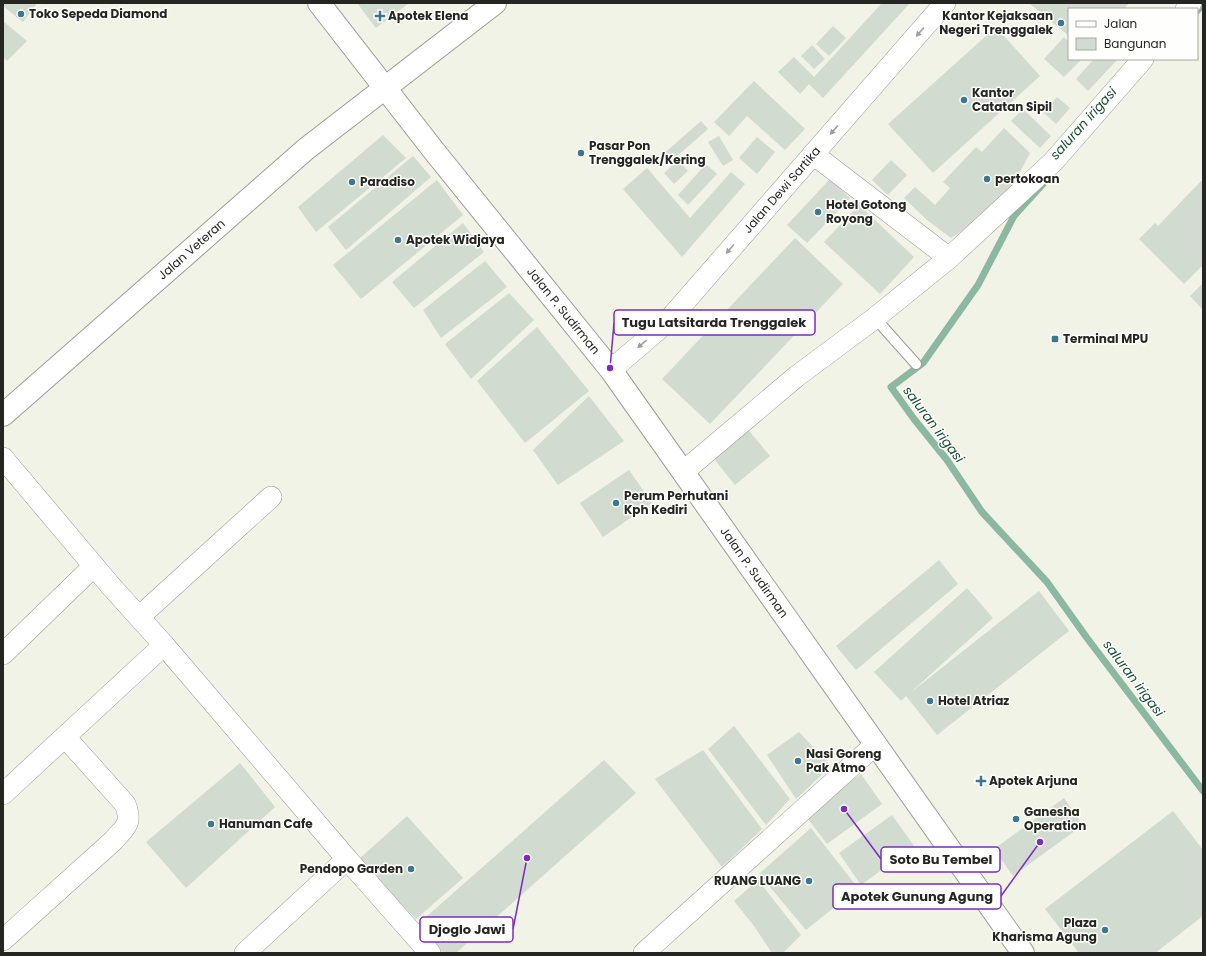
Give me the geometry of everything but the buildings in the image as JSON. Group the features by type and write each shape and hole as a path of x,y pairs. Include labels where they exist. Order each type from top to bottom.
{"main road":[{"name":"Jalan P. Sudirman","path":"319,3 385,88 611,370 1023,953"},
{"name":"Jalan Veteran","path":"3,415 306,149 495,3"}],"street":[{"name":"Jalan Dewi Sartika","path":"611,370 667,322 946,3"},
{"path":"683,472 797,376 875,318 949,258 1053,162 1142,60"},
{"path":"813,154 949,258"},
{"path":"3,458 94,566 164,645 428,952"},
{"path":"139,617 271,497"},
{"path":"3,654 94,566"},
{"path":"3,794 164,645"},
{"path":"3,940 113,840 126,826 129,820 129,814 125,804 65,736"},
{"path":"644,953 876,744"},
{"path":"245,953 347,858"}],"lane":[{"path":"875,318 916,364"}],"waterway":[{"name":"saluran irigasi","path":"1198,10 1203,4"},
{"name":"saluran irigasi","path":"1043,184 1014,216 978,285 923,363 891,387 914,419 947,460 982,512 1047,582 1087,638 1203,791"}],"place":[{"name":"Toko Sepeda Diamond","path":"21,14"},
{"name":"Apotek Elena","path":"380,16"},
{"name":"Kantor Kejaksaan Negeri Trenggalek","path":"1061,23"},
{"name":"Kantor Catatan Sipil","path":"964,100"},
{"name":"Pasar Pon Trenggalek/Kering","path":"581,153"},
{"name":"pertokoan","path":"987,179"},
{"name":"Paradiso","path":"352,182"},
{"name":"Hotel Gotong Royong","path":"818,212"},
{"name":"Apotek Widjaya","path":"398,240"},
{"name":"Terminal MPU","path":"1055,339"},
{"name":"Tugu Latsitarda Trenggalek","path":"610,368"},
{"name":"Perum Perhutani Kph Kediri","path":"616,503"},
{"name":"Hotel Atriaz","path":"930,701"},
{"name":"Nasi Goreng Pak Atmo","path":"798,761"},
{"name":"Apotek Arjuna","path":"981,781"},
{"name":"Soto Bu Tembel","path":"844,809"},
{"name":"Ganesha Operation","path":"1016,819"},
{"name":"Hanuman Cafe","path":"211,824"},
{"name":"Apotek Gunung Agung","path":"1040,842"},
{"name":"Djoglo Jawi","path":"527,858"},
{"name":"Pendopo Garden","path":"411,869"},
{"name":"RUANG LUANG","path":"809,881"},
{"name":"Plaza Kharisma Agung","path":"1105,930"}]}
